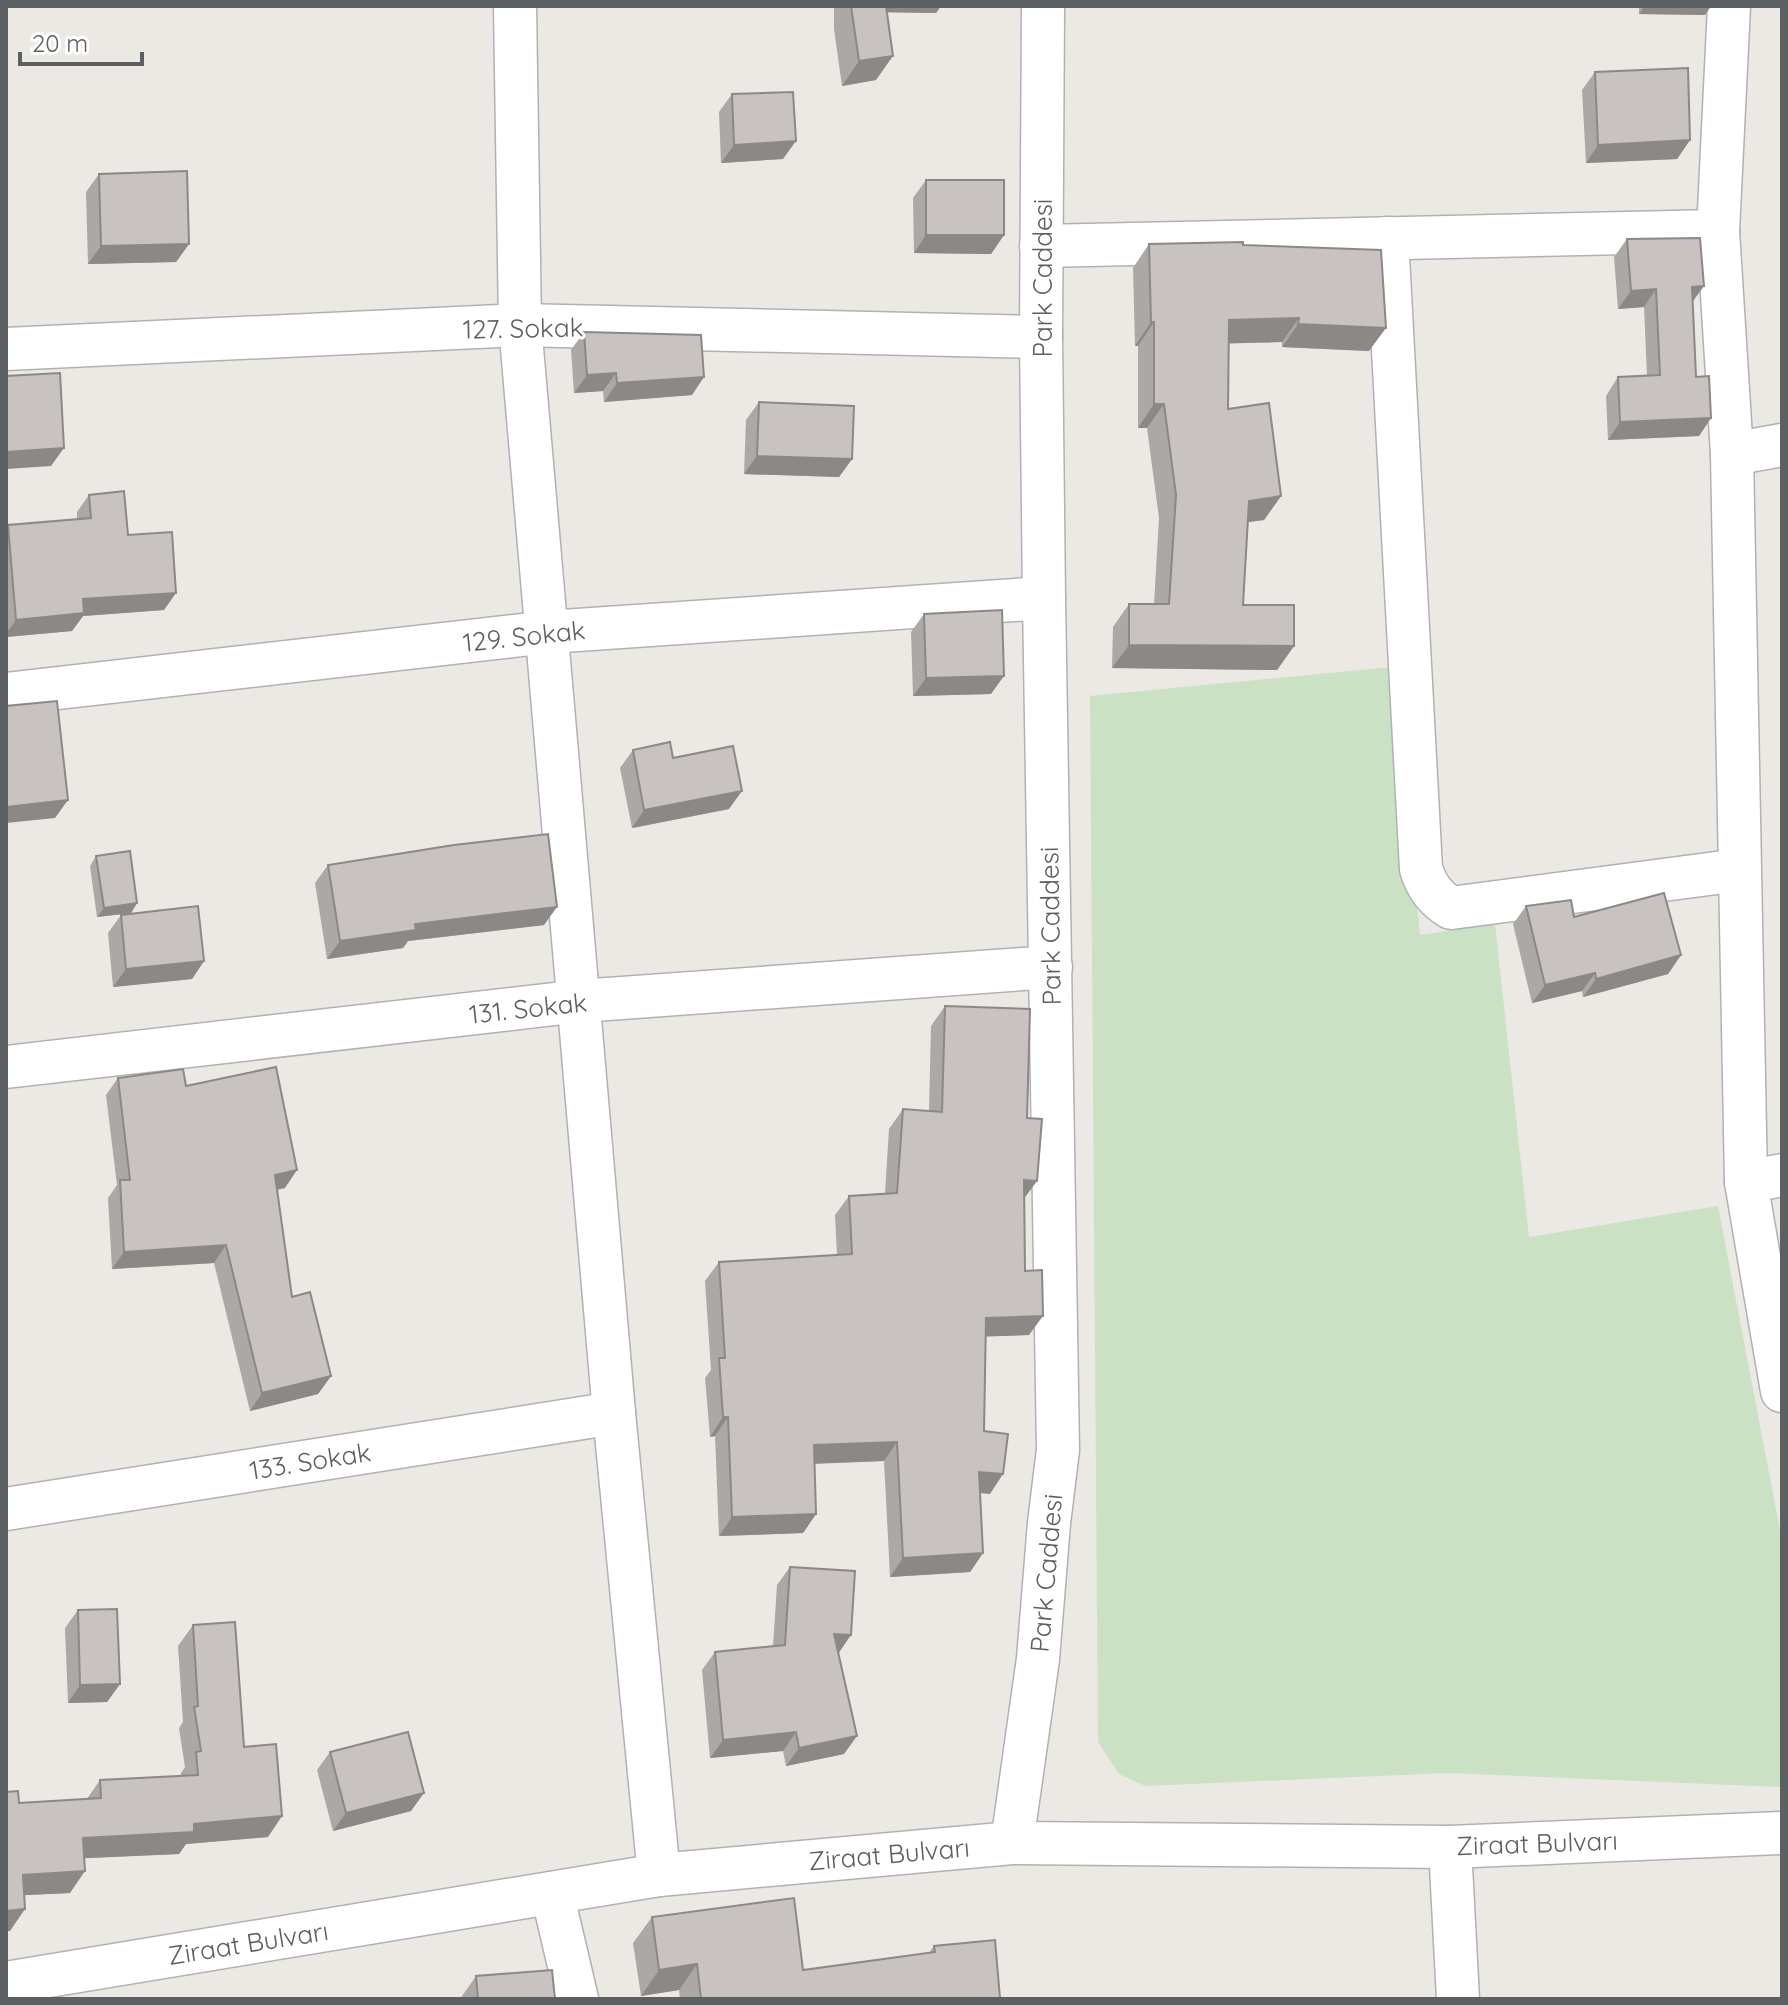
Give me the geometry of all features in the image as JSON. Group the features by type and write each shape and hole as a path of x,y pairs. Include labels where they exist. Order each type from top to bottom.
{"street":[{"path":"515,6 520,325 614,1413 659,1875"},
{"name":"Park Caddesi","path":"1012,1843 1038,1659 1058,1450 1041,337 1043,6"},
{"path":"1729,6 1718,231 1732,454 1739,870 1782,1391"},
{"path":"1041,246 1718,231"},
{"path":"1387,238 1420,853 1426,883 1433,895 1451,908 1739,870"},
{"name":"127. Sokak","path":"6,349 520,325 1041,337"},
{"path":"1732,454 1782,445"},
{"name":"129. Sokak","path":"6,694 548,632 1044,598"},
{"name":"131. Sokak","path":"6,1067 580,1001 1051,967"},
{"name":"133. Sokak","path":"6,1509 614,1413"},
{"name":"Ziraat Bulvarı","path":"6,1983 659,1875 1012,1843 1450,1847 1782,1833"},
{"path":"1450,1847 1458,1999"},
{"path":"552,1893 577,1999"}],"green space":[{"path":"1392,667 1420,935 1495,924 1529,1237 1718,1206 1782,1541 1782,1787 1448,1773 1145,1786 1119,1774 1098,1742 1090,696"}],"building":[{"path":"851,6 886,6 893,56 859,61"},
{"path":"1688,68 1690,140 1598,145 1595,72"},
{"path":"793,92 796,141 734,145 732,94"},
{"path":"187,171 189,244 101,246 99,174"},
{"path":"926,180 1004,180 1004,235 926,235"},
{"path":"1700,238 1704,286 1692,287 1696,377 1709,376 1711,418 1620,422 1618,377 1660,375 1656,289 1631,291 1627,239"},
{"path":"1243,242 1243,245 1381,250 1386,328 1298,324 1299,318 1229,320 1228,409 1269,403 1281,496 1249,501 1243,605 1294,605 1294,646 1129,645 1129,604 1169,604 1176,495 1164,404 1154,404 1154,322 1151,322 1149,244"},
{"path":"584,332 701,335 704,377 617,383 616,373 587,375"},
{"path":"60,373 64,448 6,452 6,376"},
{"path":"759,402 854,406 852,459 757,456"},
{"path":"124,491 128,535 172,532 176,593 83,599 84,613 16,620 8,525 91,518 89,495"},
{"path":"1002,610 1004,676 926,678 924,614"},
{"path":"57,701 68,800 6,807 6,706"},
{"path":"670,742 673,758 733,746 742,791 644,810 633,750"},
{"path":"548,834 557,907 415,924 416,930 340,941 328,865"},
{"path":"130,851 137,903 104,908 96,856"},
{"path":"1664,893 1681,955 1596,979 1595,973 1545,985 1526,906 1571,900 1574,917"},
{"path":"198,906 204,961 126,969 121,915"},
{"path":"945,1006 1030,1009 1027,1118 1042,1119 1037,1181 1024,1180 1025,1271 1042,1270 1043,1316 986,1318 984,1431 1008,1434 1003,1474 979,1472 983,1553 903,1558 897,1442 814,1445 816,1514 732,1517 728,1417 723,1417 719,1358 725,1358 719,1262 852,1254 849,1196 897,1193 903,1109 942,1112"},
{"path":"276,1067 297,1170 275,1175 292,1297 310,1292 331,1376 262,1393 226,1245 124,1252 120,1180 130,1180 118,1078 183,1069 186,1086"},
{"path":"790,1567 855,1571 851,1635 834,1634 857,1736 799,1748 796,1732 723,1740 715,1652 785,1645"},
{"path":"117,1609 120,1684 80,1685 78,1610"},
{"path":"235,1622 244,1747 276,1744 282,1816 194,1824 194,1832 83,1838 85,1871 23,1875 25,1909 6,1911 6,1792 18,1791 19,1803 101,1798 100,1780 198,1775 196,1752 201,1751 194,1707 198,1706 193,1625"},
{"path":"408,1732 424,1793 346,1813 330,1752"},
{"path":"794,1898 803,1970 935,1952 934,1946 995,1940 1000,1998 701,1999 697,1964 659,1970 652,1917"},
{"path":"552,1970 555,1999 478,1999 476,1976"}]}
